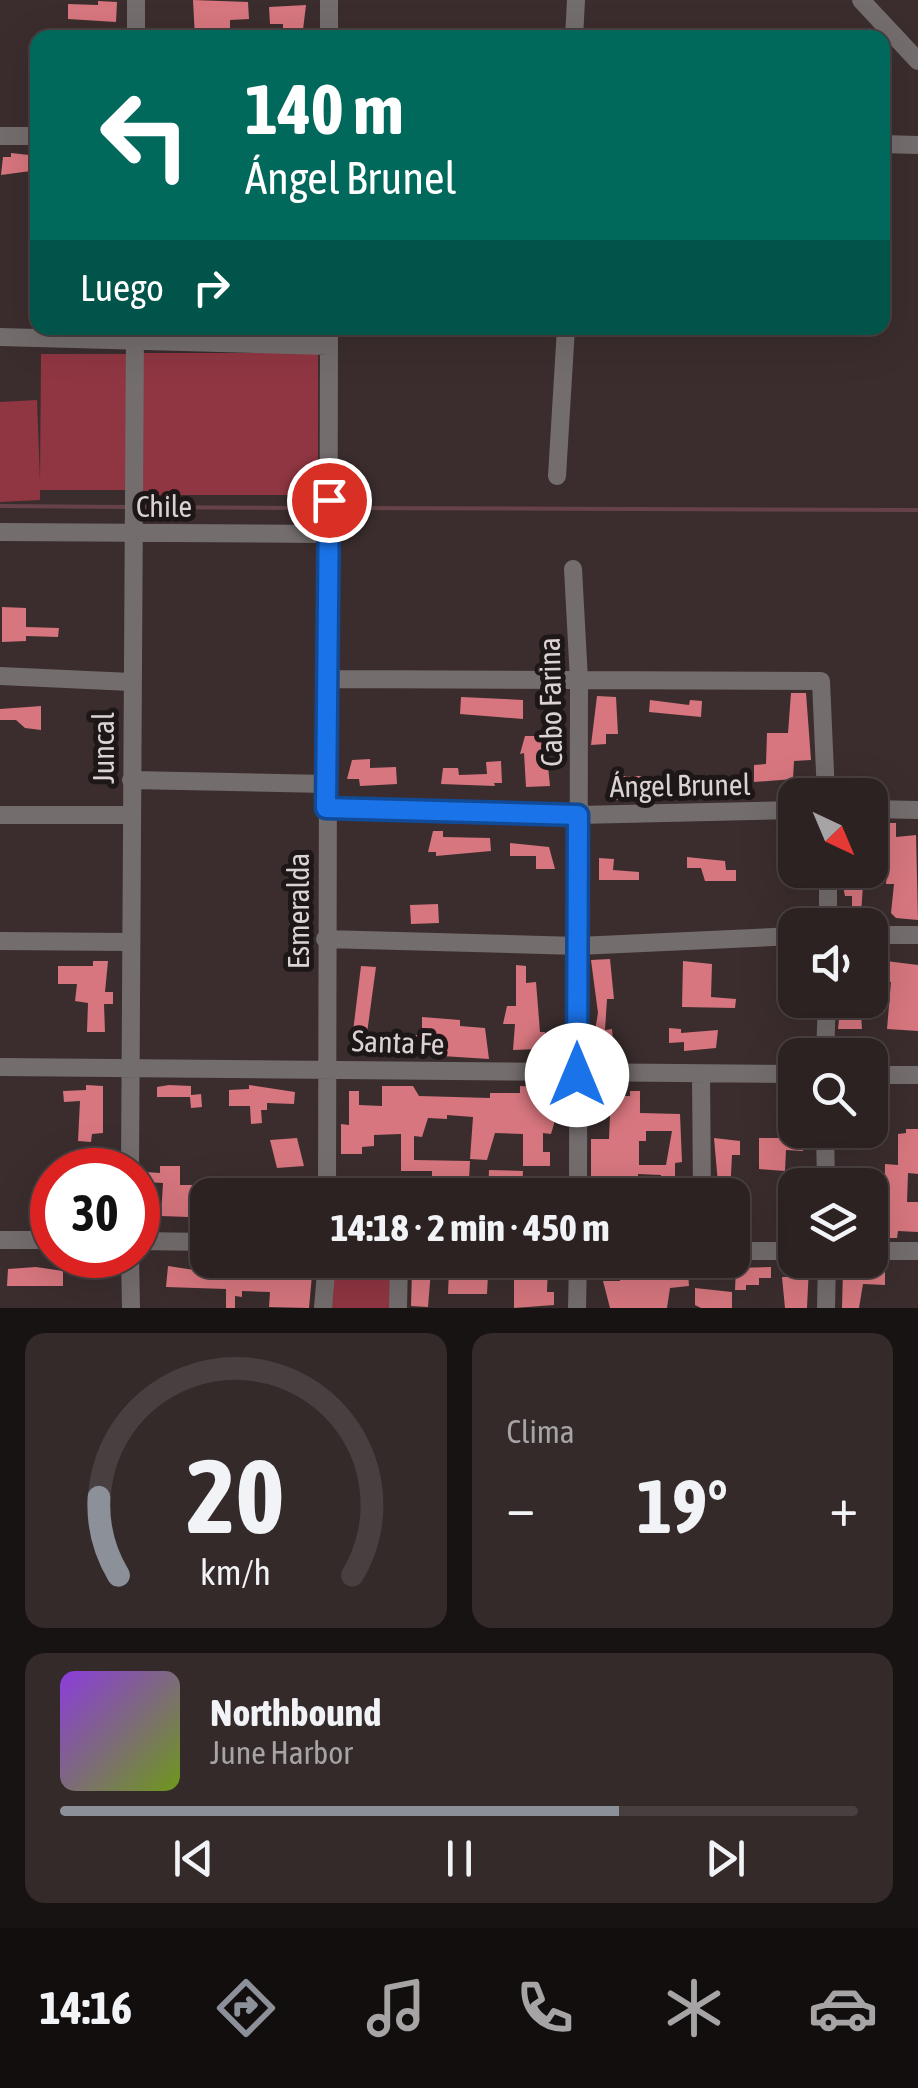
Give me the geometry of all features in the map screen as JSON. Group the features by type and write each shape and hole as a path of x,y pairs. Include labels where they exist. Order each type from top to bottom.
{"street":[{"path":"136,0 136,30"},
{"path":"329,0 329,30"},
{"path":"574,30 576,0"},
{"path":"861,0 889,30"},
{"path":"890,31 918,61"},
{"path":"0,136 30,136"},
{"path":"890,144 918,145"},
{"path":"0,337 68,335"},
{"name":"Juncal","path":"130,1148 131,682 137,492 135,335"},
{"path":"232,335 329,337"},
{"path":"558,476 566,335"},
{"name":"Esmeralda","path":"327,1178 329,337"},
{"name":"Chile","path":"0,532 135,525 329,526"},
{"name":"Cabo Farina","path":"573,569 579,680 578,1178"},
{"path":"0,676 131,682"},
{"path":"328,679 821,681 825,778"},
{"path":"130,780 326,784"},
{"name":"Ángel Brunel","path":"326,808 578,815 778,810"},
{"path":"888,809 918,810"},
{"path":"0,815 130,814"},
{"path":"888,935 918,936"},
{"path":"325,939 578,946 778,937"},
{"path":"0,941 129,942"},
{"name":"Santa Fe","path":"0,1067 778,1074"},
{"path":"701,1075 702,1178"},
{"path":"888,1075 918,1076"},
{"path":"0,1240 30,1240"},
{"path":"160,1241 190,1242"},
{"path":"750,1251 778,1251"},
{"path":"888,1251 918,1251"},
{"path":"130,1278 130,1308"},
{"path":"323,1308 326,1278"},
{"path":"398,1308 399,1278"},
{"path":"577,1308 578,1278"},
{"path":"826,1308 827,1278"}],"shaded area":[{"path":"184,335 306,335 303,338"},
{"path":"141,353 318,353 318,495 141,495"},
{"path":"41,354 128,354 127,490 40,490 40,500 0,502 0,402 37,400 40,481"},
{"path":"331,1278 392,1278 391,1308 331,1308"}],"building":[{"path":"193,0 248,2 249,19 230,20 230,30 195,30"},
{"path":"98,1 117,2 116,22 68,19 68,4 98,5"},
{"path":"306,5 303,30 283,30 283,24 270,24 269,7"},
{"path":"11,153 30,155 30,171 1,175 3,157 11,157"},
{"path":"2,607 26,608 26,627 59,628 58,637 26,636 26,641 2,642"},
{"path":"791,693 806,693 811,760 794,761 793,778 754,782 754,765 766,764 767,733 788,733"},
{"path":"597,696 616,697 618,734 606,734 606,744 591,745"},
{"path":"461,697 523,700 523,719 460,714"},
{"path":"650,700 689,705 690,700 702,701 701,717 649,712"},
{"path":"41,706 41,730 25,728 16,720 0,720 0,709"},
{"path":"525,736 545,736 550,786 526,787 524,753 520,754"},
{"path":"370,759 370,768 396,767 397,784 360,786 359,779 347,779 352,760"},
{"path":"501,761 502,783 494,783 495,786 441,784 443,768 458,768 459,775 487,774 486,762"},
{"path":"615,776 663,776 661,800 616,800"},
{"path":"888,823 896,823 896,837 916,835 918,920 896,918 891,913 894,884 888,884"},
{"path":"433,831 443,831 443,837 490,838 491,851 436,856 436,852 428,852"},
{"path":"510,843 549,847 555,869 536,869 536,856 510,856"},
{"path":"687,857 725,861 726,870 736,870 736,881 705,881 701,868 687,868"},
{"path":"599,858 614,859 613,870 639,872 639,880 599,880"},
{"path":"843,888 863,888 861,908 852,908 852,896 845,896"},
{"path":"438,904 439,923 411,924 410,905"},
{"path":"610,959 614,999 607,999 605,1030 612,1029 613,1041 593,1042 598,1013 591,960"},
{"path":"93,961 108,961 105,992 113,992 113,1004 104,1004 105,1032 87,1032 88,1003 75,1001 77,984 58,984 58,966 93,966"},
{"path":"683,961 712,964 711,997 736,999 735,1008 682,1007"},
{"path":"888,961 918,965 918,1031 887,1029 891,982"},
{"path":"516,965 526,966 526,983 536,982 540,1032 545,1032 545,1043 538,1043 538,1049 513,1050 515,1024 503,1024 507,1006 516,1006"},
{"path":"361,966 376,967 365,1048 351,1048"},
{"path":"422,1017 460,1020 460,1026 485,1028 489,1059 442,1056 442,1049 403,1048 404,1035 422,1035"},
{"path":"861,1018 862,1029 838,1029 839,1019"},
{"path":"669,1028 681,1029 681,1033 718,1030 716,1048 684,1051 684,1042 669,1043"},
{"path":"86,1085 103,1086 103,1133 92,1134 91,1142 78,1141 80,1101 64,1102 63,1091 86,1090"},
{"path":"249,1085 295,1092 294,1104 267,1103 267,1110 261,1110 262,1123 251,1124 250,1106 229,1106 229,1090 249,1089"},
{"path":"191,1086 191,1095 201,1094 202,1107 191,1108 190,1097 157,1097 157,1087"},
{"path":"382,1086 413,1086 419,1096 490,1098 490,1093 520,1093 520,1086 545,1087 545,1096 558,1097 551,1134 543,1133 543,1152 550,1152 550,1166 523,1166 523,1134 495,1133 487,1160 470,1159 473,1117 447,1115 447,1119 428,1118 422,1137 414,1136 414,1160 470,1161 469,1178 432,1178 432,1171 401,1171 401,1134 374,1135 374,1146 362,1147 362,1154 341,1154 341,1124 349,1125 349,1091 359,1091 359,1105 382,1106"},
{"path":"630,1091 640,1091 640,1113 680,1114 682,1162 675,1163 675,1178 638,1174 638,1178 591,1178 591,1139 609,1139 610,1115 591,1115 592,1096 630,1096","holes":["646,1131 672,1131 666,1165 639,1165 639,1141 646,1141"]},
{"path":"906,1129 918,1129 918,1174 908,1173 907,1202 918,1202 918,1232 898,1231 897,1238 888,1238 885,1164 898,1165 898,1134 906,1133"},
{"path":"297,1138 304,1166 277,1168 270,1140"},
{"path":"714,1138 740,1141 740,1155 732,1155 731,1178 718,1178"},
{"path":"759,1138 778,1138 778,1148 803,1148 786,1150 785,1168 759,1169"},
{"path":"160,1166 180,1166 180,1185 190,1185 190,1229 188,1217 161,1216"},
{"path":"489,1170 523,1171 523,1178 489,1178"},
{"path":"168,1266 190,1269 190,1278 312,1278 309,1308 269,1307 270,1292 242,1291 242,1297 235,1296 235,1308 226,1308 226,1289 166,1287"},
{"path":"30,1267 30,1278 63,1278 63,1286 7,1286 8,1269"},
{"path":"771,1267 771,1278 759,1278 759,1285 735,1290 736,1278 750,1278 750,1268"},
{"path":"412,1278 430,1278 428,1307 411,1306"},
{"path":"449,1278 488,1278 487,1294 448,1294"},
{"path":"514,1278 548,1278 547,1292 554,1292 554,1305 514,1308"},
{"path":"688,1278 689,1286 670,1288 667,1308 610,1308 603,1281"},
{"path":"782,1278 808,1278 807,1308 785,1308"},
{"path":"843,1278 885,1278 885,1285 863,1284 859,1308 842,1308"},
{"path":"695,1288 732,1292 732,1308 695,1305"}],"waterway":[{"path":"0,506 128,507"},
{"path":"138,507 323,508"},
{"path":"333,508 918,510"}],"route":[{"path":"329,500 326,808 578,815 577,1075"}]}
